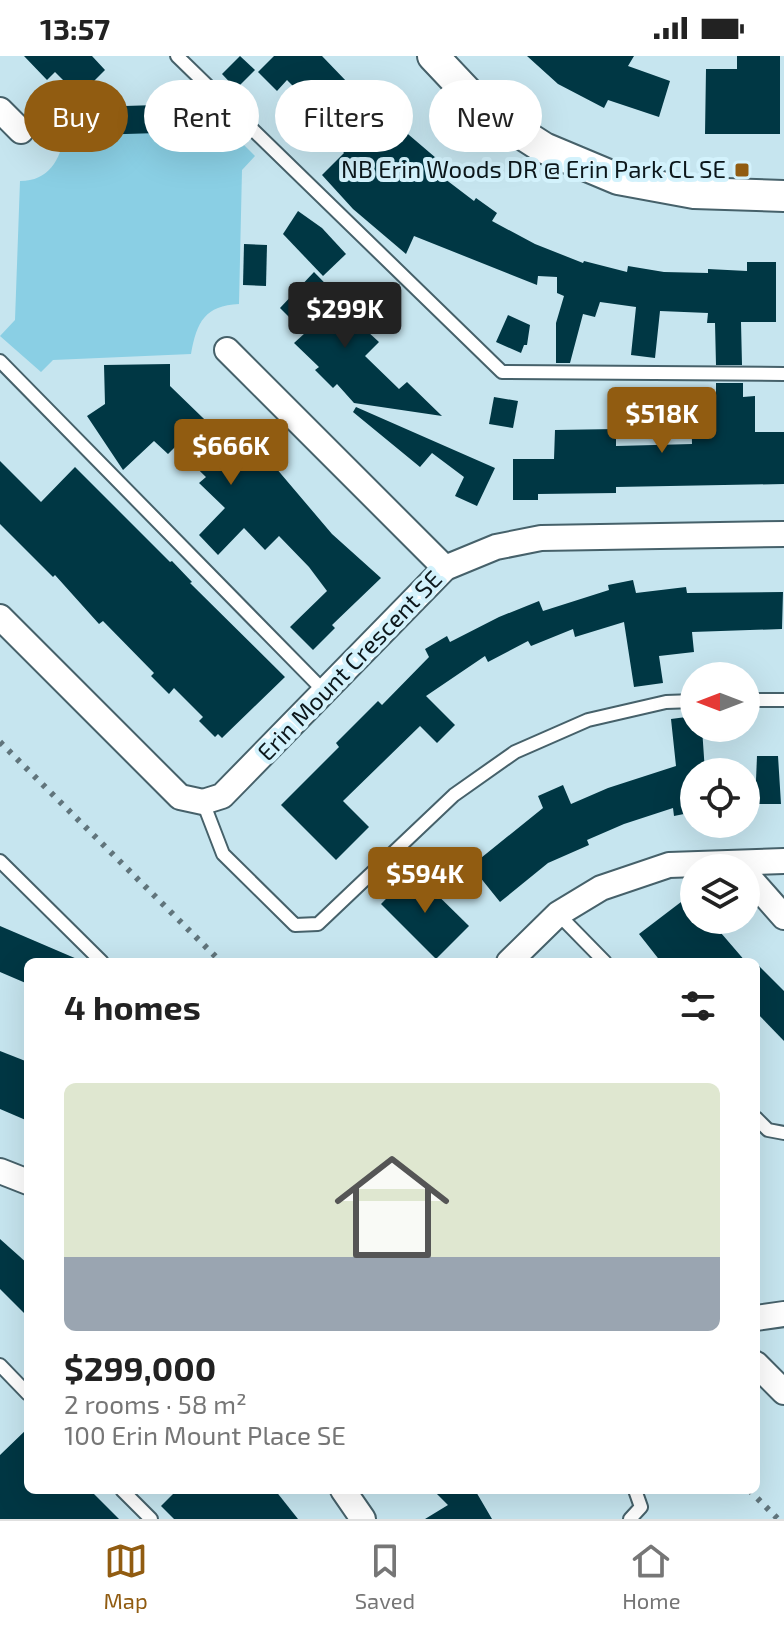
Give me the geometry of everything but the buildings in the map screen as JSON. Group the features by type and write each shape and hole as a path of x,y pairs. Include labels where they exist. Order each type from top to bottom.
{"street":[{"path":"433,56 483,109 544,148 618,179 694,193 784,196"},
{"path":"0,110 21,131"},
{"path":"227,350 445,568"},
{"name":"Erin Mount Crescent SE","path":"203,802 222,796 445,568 496,547 541,538 784,534"},
{"path":"0,617 180,797 203,802"},
{"path":"760,865 784,861"},
{"path":"513,958 558,914 601,888 669,865 680,865"},
{"path":"760,890 784,917"},
{"path":"0,1171 24,1180"},
{"path":"760,1317 784,1314"},
{"path":"760,1368 784,1392"},
{"path":"346,1494 363,1519"}],"lane":[{"path":"177,56 502,372 784,374"},
{"path":"0,361 325,692"},
{"path":"760,700 784,700"},
{"path":"203,802 223,854 295,925 318,924 454,795 515,752 588,720 680,702"},
{"path":"0,861 98,958"},
{"path":"558,914 601,958"},
{"path":"760,1122 768,1130 784,1133"},
{"path":"0,1365 24,1390"},
{"path":"126,1494 151,1519"},
{"path":"630,1519 641,1507 636,1494"}],"shaded area":[{"path":"128,133 144,133 144,152 251,152 255,156 242,170 239,304 218,308 204,317 191,354 53,360 41,372 0,336 15,320 20,181 46,173 60,152 128,152"}],"railway":[{"path":"0,742 217,958"},
{"path":"753,1494 778,1519"}],"place":[{"name":"NB Erin Woods DR @ Erin Park CL SE","path":"742,170"}]}
